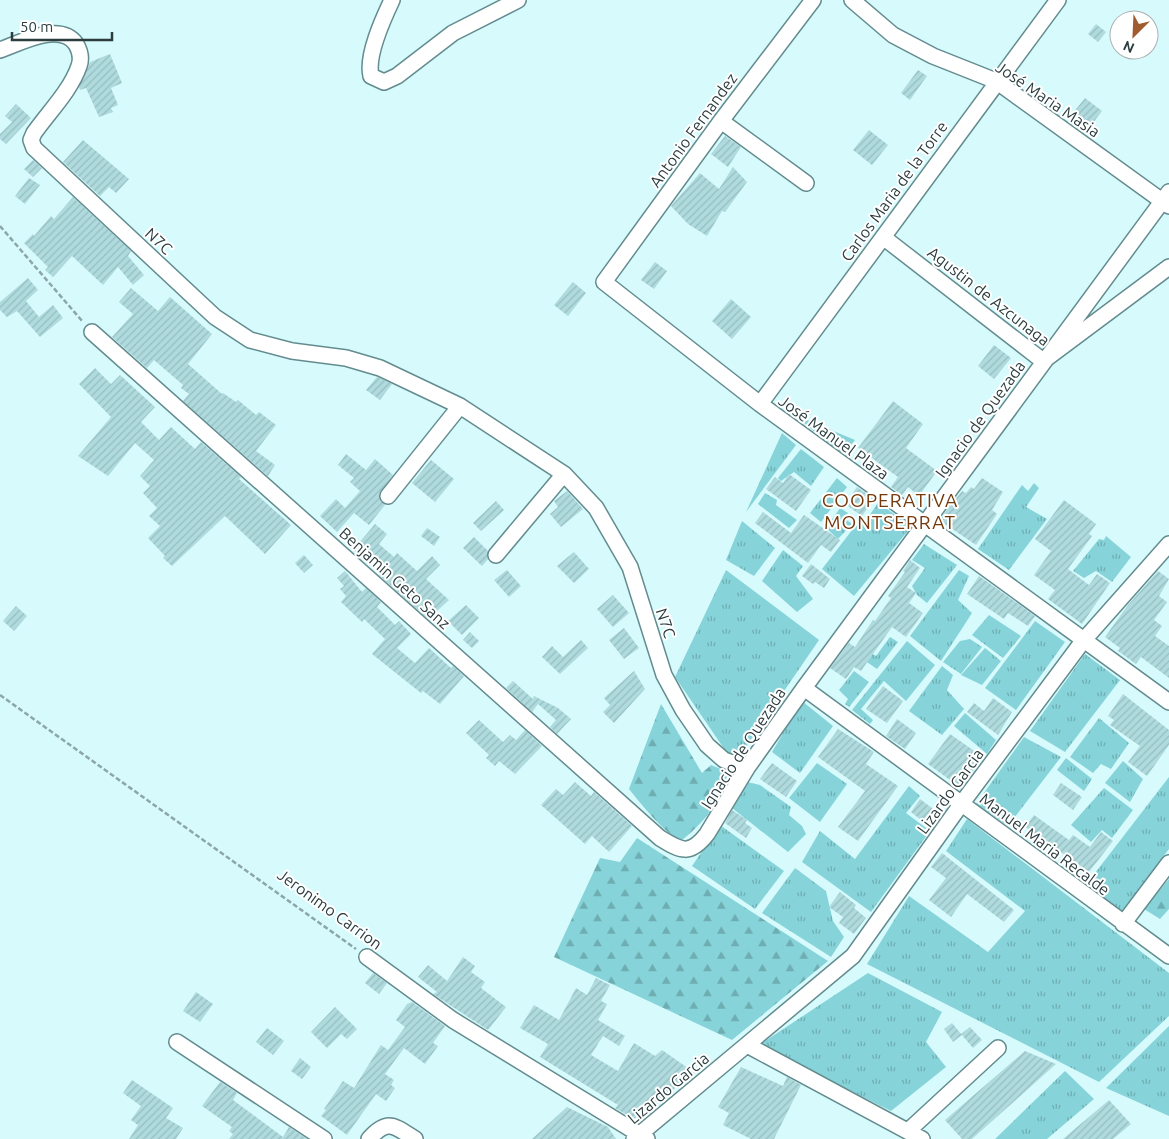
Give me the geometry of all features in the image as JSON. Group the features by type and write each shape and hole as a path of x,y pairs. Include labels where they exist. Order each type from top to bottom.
{"street":[{"path":"392,0 376,40 370,70 376,80 384,82 397,76 453,33 518,0"},
{"name":"Antonio Fernandez","path":"604,282 720,121 813,0"},
{"name":"José Maria Masia","path":"852,0 893,35 933,56 996,81 1167,200"},
{"name":"Carlos Maria de la Torre","path":"760,404 996,81 1058,0"},
{"name":"N7C","path":"0,50 40,35 57,34 72,39 80,51 80,64 74,77 34,133 31,140 34,148 215,318 250,340 292,351 346,358 380,368 460,406 564,474 596,508 630,567 664,674 683,710 707,745 724,760 747,768"},
{"path":"720,121 806,183"},
{"name":"Ignacio de Quezada","path":"676,848 688,850 699,844 728,802 747,768 804,688 925,526 1044,361 1167,200"},
{"name":"Agustin de Azcunaga","path":"883,237 1044,361 1169,267"},
{"name":"José Manuel Plaza","path":"604,282 760,404 1169,702"},
{"name":"Benjamin Geto Sanz","path":"92,332 653,831 676,848"},
{"path":"388,496 460,406"},
{"path":"496,555 564,474"},
{"name":"Lizardo Garcia","path":"640,1138 747,1045 854,956 962,803 1083,641 1169,544"},
{"name":"Manuel Maria Recalde","path":"804,688 1169,956"},
{"path":"1123,924 1169,863"},
{"name":"Jeronimo Carrion","path":"368,957 453,1020 640,1138"},
{"path":"177,1042 324,1139"},
{"path":"747,1045 922,1139"},
{"path":"908,1131 998,1048"},
{"path":"369,1139 379,1128 387,1125 395,1127 415,1139"}],"path":[{"path":"0,226 92,332"},
{"name":"Jeronimo Carrion","path":"0,695 368,957"}],"green space":[{"path":"793,414 855,440 843,455"},
{"path":"782,433 796,445 746,512"},
{"path":"801,449 824,467 811,486 794,472 781,481 778,478"},
{"path":"837,478 847,487 821,522 810,513"},
{"path":"1034,483 1039,488 1026,507 1047,519 1009,570 978,549 1022,485 1028,491"},
{"path":"765,493 777,500 776,505 797,520 789,528 758,504"},
{"path":"878,503 912,526 854,596 822,569 856,525 864,523"},
{"path":"840,508 848,513 844,518 852,524 838,539 826,528"},
{"path":"742,521 775,548 754,576 726,560"},
{"path":"1106,536 1131,557 1112,582 1096,571 1084,578 1073,571 1099,539 1104,540"},
{"path":"924,544 957,565 927,603 917,595 912,586 925,568 912,560"},
{"path":"783,550 803,566 796,576 813,599 797,612 762,581"},
{"path":"726,570 819,640 739,757 727,753 675,677"},
{"path":"959,570 969,576 958,600 972,613 941,661 910,636"},
{"path":"989,615 1021,636 1003,658 972,635"},
{"path":"1035,621 1065,642 1016,710 985,688"},
{"path":"890,637 898,642 877,669 861,658 867,650 876,656"},
{"path":"970,639 982,647 961,674 943,662 960,641"},
{"path":"907,641 935,665 906,701 884,681 861,709 873,720 870,724 852,710"},
{"path":"985,648 1001,661 982,685 961,675"},
{"path":"1085,654 1120,680 1065,752 1030,731"},
{"path":"942,666 953,675 947,690 964,709 942,735 909,711"},
{"path":"854,671 869,682 849,707 845,704 848,699 839,690"},
{"path":"802,701 833,726 800,773 772,752"},
{"path":"661,704 702,773 711,765 728,772 717,801 711,810 697,827 681,841 660,825 629,789"},
{"path":"965,713 996,740 987,754 954,726"},
{"path":"1099,718 1129,743 1111,769 1101,764 1093,773 1070,757"},
{"path":"1024,737 1061,757 1008,826 976,804"},
{"path":"1066,758 1092,779 1084,791 1057,770"},
{"path":"1123,761 1143,779 1130,802 1105,783"},
{"path":"817,763 847,784 820,822 789,798"},
{"path":"1169,777 1169,849 1121,912 1085,886"},
{"path":"747,782 760,785 791,807 789,815 802,826 806,834 788,852 732,808"},
{"path":"909,786 920,796 906,813 930,831 871,912 802,862 820,831 855,859"},
{"path":"1104,788 1133,810 1112,838 1102,830 1091,842 1071,825"},
{"path":"967,819 1169,973 1169,1016 1099,1082 867,964 909,896 988,952 1025,911 946,851"},
{"path":"720,825 784,871 755,909 692,866"},
{"path":"637,838 828,961 732,1040 554,957 600,858 620,862"},
{"path":"795,868 826,891 833,921 844,937 831,957 762,913"},
{"path":"1169,879 1169,909 1160,919 1144,909"},
{"path":"868,973 942,1012 926,1042 946,1067 891,1111 759,1045"},
{"path":"1169,1026 1169,1116 1106,1088"},
{"path":"1065,1071 1094,1099 1047,1139 995,1139"}],"building":[{"path":"1096,24 1106,32 1098,42 1088,34"},
{"path":"110,54 122,83 111,88 118,105 111,108 113,112 99,117 86,88 80,90 79,87 90,62"},
{"path":"918,70 927,76 910,100 901,93"},
{"path":"1085,98 1102,111 1090,127 1073,113"},
{"path":"16,104 31,118 6,144 0,139 0,134 12,122 5,116"},
{"path":"869,130 888,145 872,165 853,150"},
{"path":"725,136 741,147 728,167 711,154"},
{"path":"83,140 129,179 116,193 109,187 100,196 63,162"},
{"path":"33,160 42,168 33,177 24,169"},
{"path":"733,167 747,182 725,212 722,211 707,236 688,224 671,206 700,173 719,189"},
{"path":"29,178 40,185 25,204 15,196"},
{"path":"73,197 131,251 128,256 144,275 133,285 118,267 103,285 72,256 53,277 45,270 48,267 24,243 33,234 34,236 51,216 54,219"},
{"path":"655,262 667,271 654,289 641,280"},
{"path":"28,278 38,290 26,301 39,317 53,305 63,318 40,337 17,311 7,317 0,310 0,302"},
{"path":"573,282 586,293 568,316 554,305"},
{"path":"131,288 158,311 170,297 212,334 188,364 222,394 236,402 238,400 256,415 259,412 276,425 256,451 275,465 268,476 183,401 189,394 181,388 183,385 154,360 147,368 112,337 133,314 119,302"},
{"path":"731,299 751,317 732,339 712,321"},
{"path":"994,345 1011,358 994,379 978,366"},
{"path":"95,368 111,384 120,375 155,407 141,422 159,440 171,427 195,449 201,442 291,525 265,554 225,516 172,566 163,558 165,556 148,538 160,526 149,516 157,508 143,493 150,486 140,476 154,460 135,443 108,476 78,456 111,417 79,384"},
{"path":"377,377 392,384 380,400 366,390"},
{"path":"893,401 923,424 906,448 937,471 919,496 908,487 902,495 891,487 898,477 858,448"},
{"path":"346,454 366,470 375,459 393,475 379,494 380,500 385,505 369,525 354,513 337,532 320,516 336,499 345,508 360,491 350,482 354,478 338,465"},
{"path":"431,460 454,479 435,502 412,483"},
{"path":"789,474 811,490 796,511 766,489 775,477 783,483"},
{"path":"982,478 1003,492 992,510 997,514 976,545 939,520 962,491 966,493 971,487 974,489"},
{"path":"857,487 874,499 862,516 845,504"},
{"path":"567,491 583,509 561,527 550,514 558,507 554,501"},
{"path":"1064,500 1096,524 1089,534 1092,536 1068,569 1089,585 1097,574 1110,583 1082,624 1048,599 1055,590 1034,575 1051,551 1035,539"},
{"path":"496,501 504,510 481,531 473,523"},
{"path":"763,512 791,533 804,515 840,540 831,552 821,545 808,563 755,523"},
{"path":"375,524 387,534 379,544 394,557 397,553 417,571 432,556 440,565 426,579 449,600 428,619 379,575 381,573 353,550"},
{"path":"427,528 440,537 434,546 421,536"},
{"path":"474,537 488,551 488,559 482,566 463,548"},
{"path":"574,552 589,569 574,583 557,566"},
{"path":"304,555 313,565 304,573 295,563"},
{"path":"910,560 920,568 907,587 916,593 909,603 923,613 906,637 892,627 861,671 854,667 846,679 830,668 849,643 855,647 873,620 875,621 891,598 888,596 905,572 903,571"},
{"path":"811,564 830,579 824,588 815,582 813,584 802,576"},
{"path":"507,570 521,586 509,597 494,580"},
{"path":"345,571 362,592 366,588 381,602 377,607 395,625 399,621 411,634 397,648 415,663 429,648 451,668 453,666 464,676 440,704 423,691 421,693 372,654 385,639 364,619 362,622 341,602 346,596 340,589 344,586 337,578"},
{"path":"1158,571 1169,579 1159,596 1167,602 1154,620 1162,626 1155,636 1169,646 1169,678 1141,657 1136,664 1118,651 1120,648 1105,637 1128,605"},
{"path":"979,576 1035,616 1028,626 1008,613 1004,619 967,594"},
{"path":"613,595 629,613 613,627 597,609"},
{"path":"466,605 479,618 462,635 448,621"},
{"path":"16,606 27,616 14,631 3,621"},
{"path":"624,628 639,648 624,659 609,640"},
{"path":"470,632 479,641 472,648 463,640"},
{"path":"581,640 588,648 560,674 542,657 552,646 563,657"},
{"path":"634,671 645,689 614,723 603,712 610,705 604,698"},
{"path":"513,681 533,699 534,696 558,708 571,719 557,734 550,727 556,720 538,704 532,712 506,688"},
{"path":"883,686 903,701 887,723 866,709"},
{"path":"1123,694 1169,730 1169,745 1147,776 1128,762 1140,746 1110,725 1114,720 1108,716"},
{"path":"993,698 1012,712 998,735 967,712 974,703 984,711"},
{"path":"897,719 916,733 905,749 886,736"},
{"path":"479,720 503,742 510,735 516,740 525,730 542,746 515,774 499,761 495,766 486,758 489,755 466,733"},
{"path":"838,729 874,752 866,764 898,786 858,841 838,827 865,791 818,757"},
{"path":"950,734 983,757 961,788 928,764"},
{"path":"772,763 797,781 786,797 760,779"},
{"path":"575,782 591,796 594,792 632,826 609,852 592,836 585,844 541,805 556,789 563,795"},
{"path":"1061,783 1082,797 1073,810 1053,795"},
{"path":"920,799 936,811 926,824 911,812"},
{"path":"732,810 747,820 745,823 752,828 746,838 725,823"},
{"path":"1034,815 1069,840 1073,835 1090,847 1101,832 1113,841 1089,872 1025,827"},
{"path":"942,853 1014,910 1004,922 967,894 951,917 929,900 946,878 931,867"},
{"path":"840,892 856,905 854,908 866,918 854,934 839,923 843,917 829,907"},
{"path":"463,957 475,966 471,972 485,982 481,988 506,1007 488,1030 433,994 437,992 418,977 428,965 447,981"},
{"path":"373,973 387,983 379,994 365,983"},
{"path":"596,978 610,985 601,1001 607,1004 598,1020 625,1036 619,1046 603,1036 591,1055 618,1071 634,1043 655,1056 662,1050 695,1073 634,1119 615,1108 618,1105 540,1057 548,1044 520,1028 534,1005 559,1020 576,988 587,995"},
{"path":"196,992 213,1004 200,1022 183,1011"},
{"path":"412,1002 445,1026 433,1043 438,1046 425,1064 404,1048 385,1074 394,1080 391,1085 395,1088 386,1101 376,1094 347,1135 321,1116 326,1110 324,1109 343,1081 354,1088 381,1045 388,1050 405,1027 396,1020 407,1004"},
{"path":"335,1007 357,1029 347,1039 341,1034 327,1048 311,1032"},
{"path":"952,1023 962,1035 953,1042 944,1029"},
{"path":"970,1027 982,1040 973,1048 961,1034"},
{"path":"267,1028 284,1041 273,1055 256,1042"},
{"path":"1025,1051 1056,1064 972,1139 962,1139 945,1120"},
{"path":"300,1058 311,1067 302,1079 291,1071"},
{"path":"741,1067 783,1086 787,1077 801,1085 774,1139 751,1139 723,1125 729,1113 718,1107"},
{"path":"132,1080 173,1108 166,1118 183,1128 176,1139 129,1139 138,1125 131,1120 141,1106 123,1093"},
{"path":"220,1082 237,1093 233,1100 283,1137 289,1127 307,1139 229,1139 233,1134 229,1131 232,1127 202,1106"},
{"path":"1109,1100 1131,1124 1113,1139 1063,1139"},
{"path":"567,1107 608,1127 616,1139 532,1139"}],"district":[{"name":"COOPERATIVA MONTSERRAT","path":"890,511"}]}
